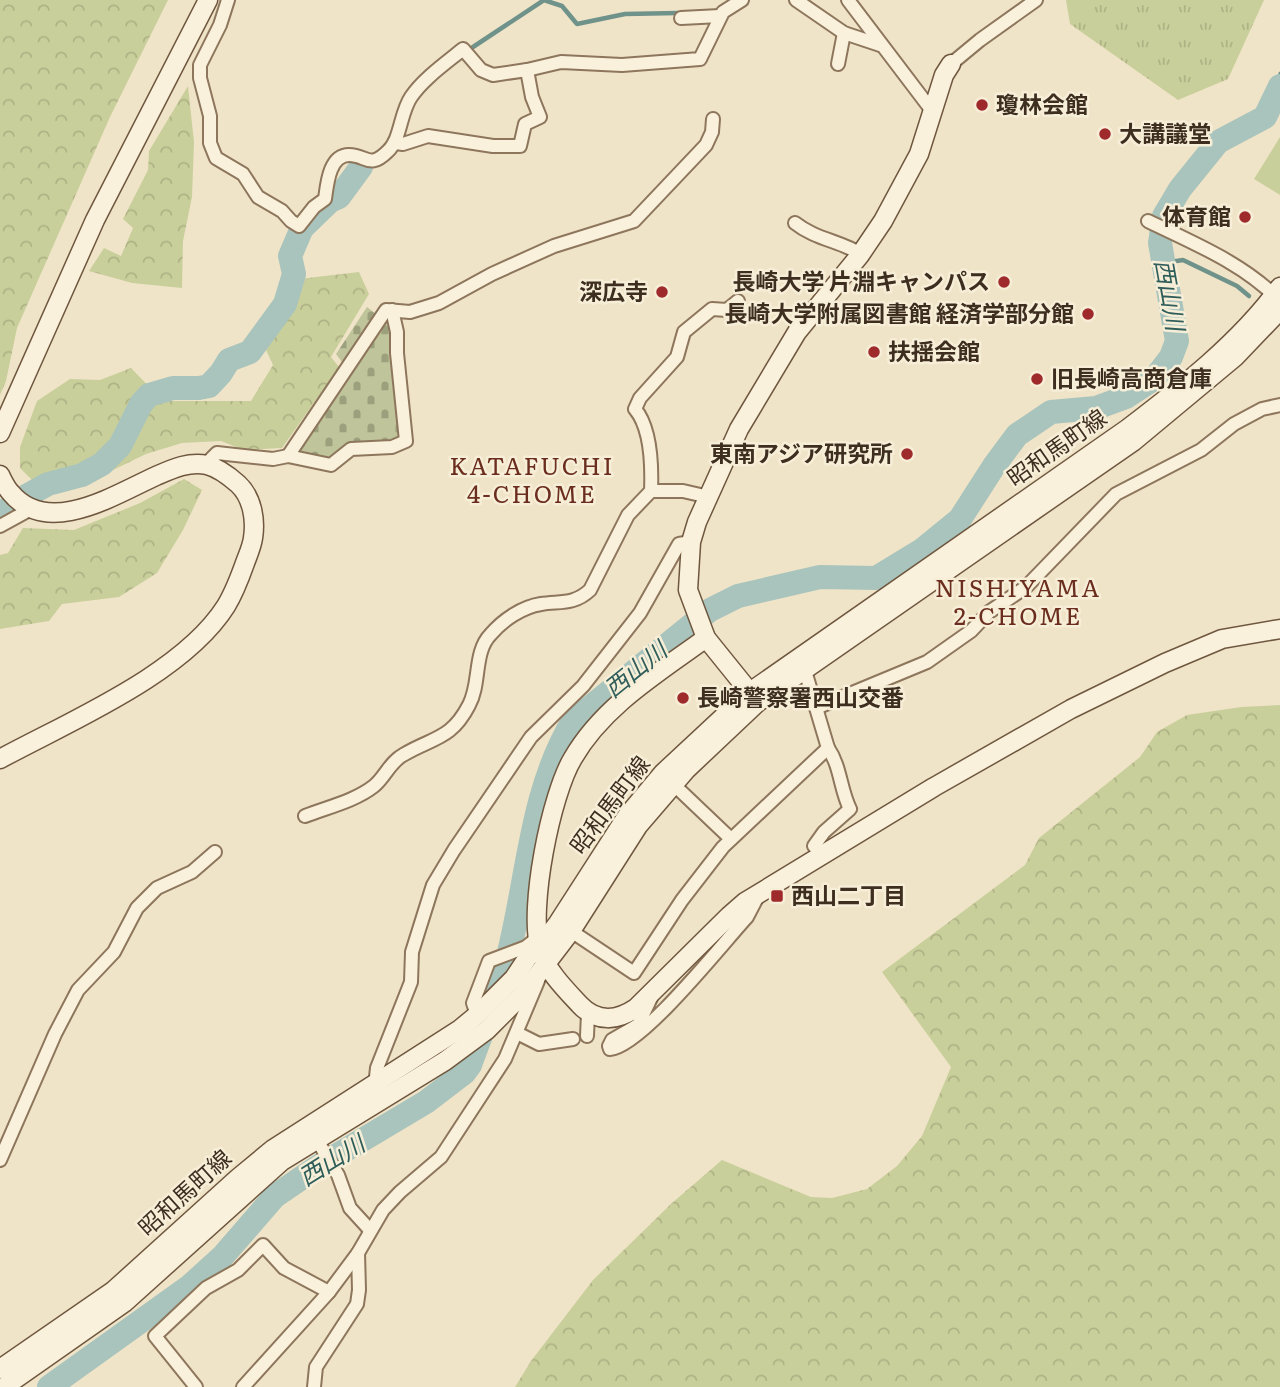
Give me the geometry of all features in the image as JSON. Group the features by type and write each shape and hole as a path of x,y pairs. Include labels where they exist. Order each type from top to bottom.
{"street":[{"path":"0,433 95,220 208,0"},
{"path":"228,0 220,25 200,65 200,78 210,116 210,143 216,158 243,174 258,197 282,211 299,226 314,207 325,199 330,170 342,157 350,155 367,161 375,160 396,143 398,126 412,95 463,49 481,70 493,75 527,71 561,62 622,65 700,59 720,16 743,0"},
{"path":"796,0 844,33 880,45"},
{"path":"848,0 933,112"},
{"path":"754,697 706,638 688,590 691,542 709,497 739,429 797,332 861,254 883,221 919,154 944,75 951,64 979,40 1036,0"},
{"path":"681,18 720,16"},
{"path":"838,64 844,33"},
{"path":"396,143 403,144 428,136 493,146 520,146 525,124 540,117 532,97 527,71"},
{"path":"288,456 386,310 410,312 439,303 502,269 554,246 634,221 706,145 712,132 713,119"},
{"path":"1148,221 1250,275 1279,298"},
{"path":"795,223 807,233 850,247 861,254"},
{"name":"昭和馬町線","path":"4,1387 124,1303 282,1161 380,1091 477,1016 536,951 564,927 638,826 668,778 754,697 1134,441 1236,357 1279,298"},
{"path":"305,816 359,796 380,781 402,755 435,741 451,730 470,704 480,652 489,635 523,609 582,598 597,579 628,515 651,491 650,451 643,419 635,409 640,398 677,357 684,332 712,309 727,310 738,301"},
{"path":"206,464 217,453 273,460 288,456 331,466 351,449 392,447 406,441 397,332 392,310"},
{"path":"816,708 927,662 971,631 989,612 1026,587 1116,494 1201,450 1234,424 1262,409 1280,405"},
{"path":"0,475 11,494 32,509 56,514 82,509 179,466 206,464 226,473 245,490 254,514 253,538 239,578 225,607 202,635 178,658 134,687 0,759"},
{"path":"651,491 683,491 709,497"},
{"path":"0,526 32,509"},
{"path":"380,1091 377,1068 411,982 412,952 433,885 531,737 591,676 640,613 679,544 691,542"},
{"path":"536,951 587,1013 604,1018 620,1017 636,1008 729,916 759,894 934,787 1071,709 1165,663 1222,639 1280,629"},
{"path":"243,1387 329,1292 358,1253 383,1210 441,1157 505,1059 517,1033 536,951 536,917 552,817 559,787 572,758 598,722 630,694 706,638"},
{"path":"803,663 828,748 843,785 843,795 850,809 824,832 814,845"},
{"path":"477,1016 473,1003 489,961 536,951 564,927 634,973 682,901 731,839 828,748"},
{"path":"668,778 731,839"},
{"path":"0,1160 55,1034 78,990 114,952 137,908 157,888 192,873 215,852"},
{"path":"654,992 640,1022 612,1040 610,1049 618,1048 646,1029 747,916 759,894"},
{"name":"昭和馬町線","path":"380,1091 466,1047 522,995 536,951"},
{"path":"587,1013 587,1036"},
{"path":"517,1033 540,1044 573,1039"},
{"path":"316,1138 336,1172 350,1208 370,1230"},
{"name":"昭和馬町線","path":"0,1369 113,1291 273,1149 316,1138"},
{"path":"195,1387 155,1336 206,1288 238,1270 263,1245 284,1268 329,1292"},
{"path":"314,1387 316,1367 357,1304 358,1253"}],"green space":[{"path":"0,0 168,0 110,117 17,328 6,381 0,395"},
{"path":"1066,0 1264,0 1228,79 1178,100 1070,24"},
{"path":"188,86 194,142 192,197 183,241 182,288 132,283 89,271 104,248 121,256 133,228 123,219 148,170 149,151"},
{"path":"1280,137 1280,195 1254,179"},
{"path":"359,272 369,294 331,357 339,367 282,448 244,450 221,441 182,443 146,454 80,486 56,492 35,483 20,468 20,447 37,401 70,379 100,380 131,368 163,401 251,401 273,365 262,341 294,300 299,279"},
{"path":"367,307 388,323 392,340 390,357 402,436 392,443 332,461 297,452 351,374 336,354"},
{"path":"184,479 202,490 183,530 157,573 119,597 62,604 49,621 0,629 0,555 8,553 23,528 74,530 140,503"},
{"path":"1280,705 1280,1387 515,1387 531,1361 593,1280 672,1203 722,1160 811,1197 832,1198 867,1189 897,1166 922,1136 951,1067 882,972 1025,865 1039,838 1140,757 1157,732 1187,715 1241,707"}],"water":[{"path":"1280,72 1274,108 1262,123 1230,142 1221,133 1266,110"}],"waterway":[{"path":"473,47 544,0 562,6 577,24 625,14 678,13"},
{"name":"西山川","path":"49,1387 190,1286 222,1257 275,1196 322,1164 426,1102 464,1073 470,1065 502,977 531,839 547,778 573,721 710,610 738,596 820,577 876,578 922,550 960,519 1017,435 1051,412 1096,408 1126,397 1155,378 1171,357 1177,341 1160,243 1164,216 1180,189 1218,142 1265,117 1280,86"},
{"path":"0,514 48,484 82,475 102,464 120,446 141,404 149,395 173,388 209,386 229,360 250,352 285,304 294,274 290,256 302,228 330,201 339,197 361,167"},
{"path":"1163,263 1183,260 1237,286 1249,296"}],"place":[{"name":"瓊林会館","path":"982,105"},
{"name":"大講議堂","path":"1105,134"},
{"name":"体育館","path":"1245,217"},
{"name":"長崎大学 片淵キャンパス","path":"1004,282"},
{"name":"深広寺","path":"662,292"},
{"name":"長崎大学附属図書館 経済学部分館","path":"1088,314"},
{"name":"扶揺会館","path":"874,352"},
{"name":"旧長崎高商倉庫","path":"1037,379"},
{"name":"東南アジア研究所","path":"907,454"},
{"name":"長崎警察署西山交番","path":"683,698"},
{"name":"西山二丁目","path":"777,896"}],"district":[{"name":"KATAFUCHI 4-CHOME","path":"532,481"},
{"name":"NISHIYAMA 2-CHOME","path":"1018,603"}]}
